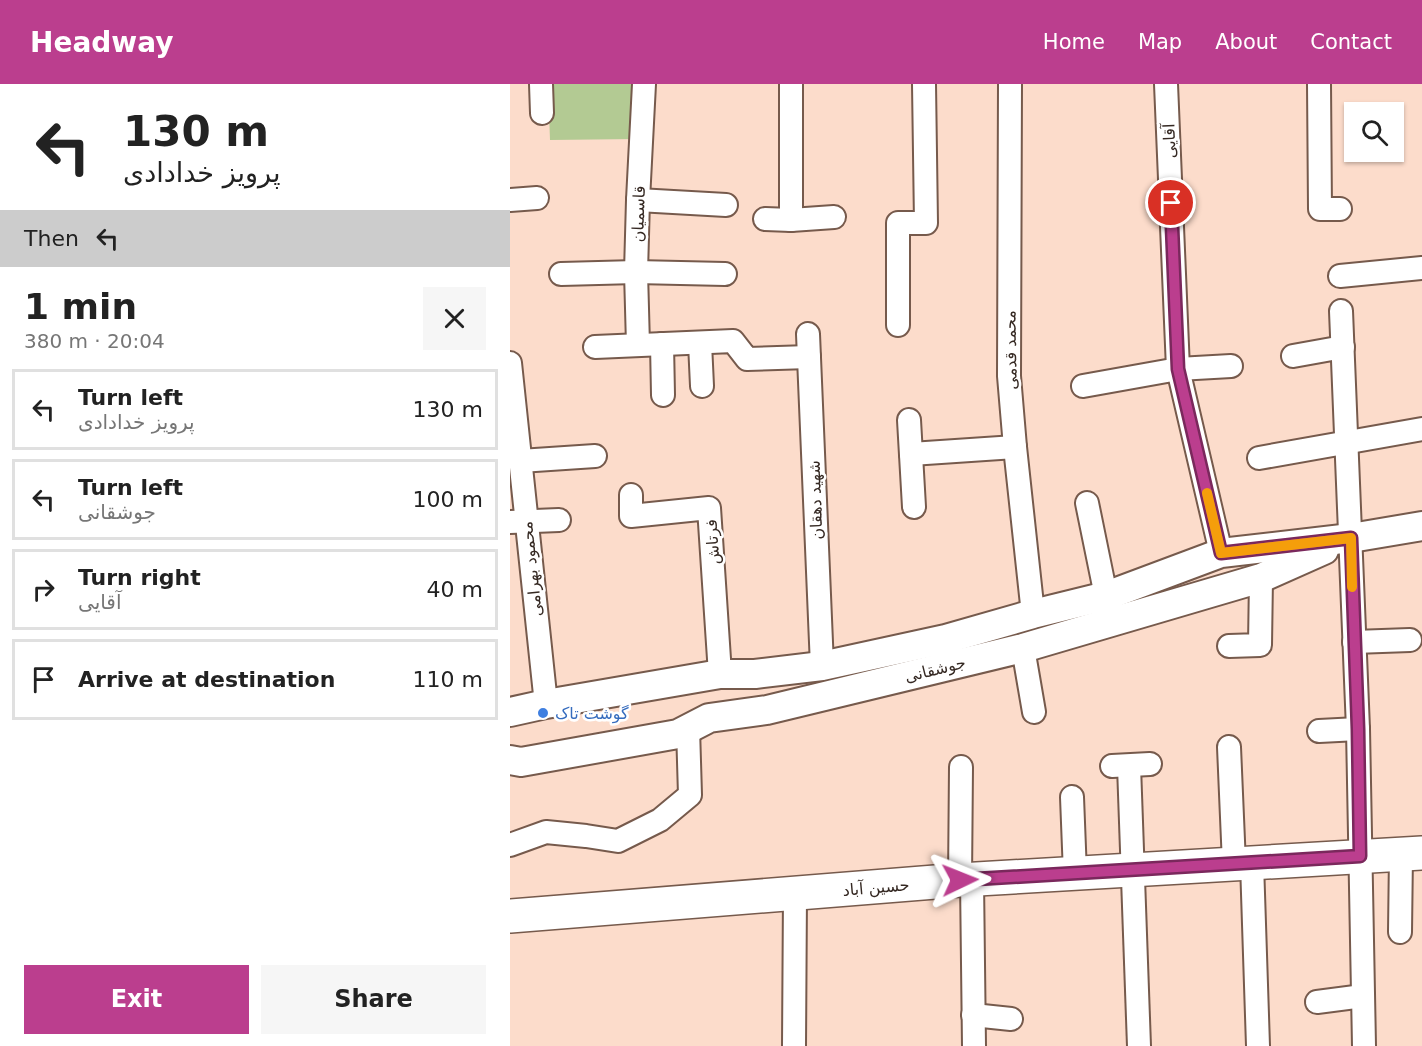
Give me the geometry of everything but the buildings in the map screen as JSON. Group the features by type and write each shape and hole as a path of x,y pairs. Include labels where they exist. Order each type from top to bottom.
{"main road":[{"name":"حسین آباد","path":"510,916 966,880 1412,853"}],"street":[{"path":"541,84 542,113"},
{"name":"قاسمیان","path":"638,345 636,272 644,84"},
{"path":"791,84 791,220"},
{"path":"898,325 898,223 926,223 924,84"},
{"name":"محمد قدمی","path":"1010,84 1009,376 1033,614"},
{"name":"آقایی","path":"1166,84 1178,369 1221,553"},
{"path":"1319,84 1320,209 1340,209"},
{"path":"510,200 537,198"},
{"path":"638,200 726,205"},
{"path":"765,219 834,217"},
{"path":"1340,276 1422,268"},
{"path":"561,274 636,272 725,274"},
{"path":"1341,312 1358,729 1364,1046"},
{"name":"شهید دهقان","path":"808,334 822,666"},
{"path":"595,347 733,341 747,359 809,357"},
{"path":"700,343 702,386"},
{"path":"662,344 663,395"},
{"path":"1293,356 1343,346"},
{"name":"محمود بهرامی","path":"510,363 511,391 520,461 518,521 546,704"},
{"path":"1083,386 1178,369 1231,366"},
{"path":"909,420 914,507"},
{"path":"1259,458 1422,429"},
{"path":"911,454 1015,447"},
{"path":"520,461 595,456"},
{"name":"فرتاش","path":"631,495 632,516 709,508 720,674"},
{"path":"1087,503 1106,596"},
{"path":"518,521 559,520"},
{"name":"جوشقانی","path":"510,760 521,762 678,734 709,718 767,710 948,652 1033,614 1106,596 1221,553 1351,538 1422,526"},
{"name":"جوشقانی","path":"510,712 720,674 755,674 948,652 1023,648 1262,578 1351,538"},
{"path":"1228,646 1260,645 1262,578"},
{"path":"1354,642 1410,640"},
{"path":"1023,648 1034,712"},
{"path":"755,674 767,710"},
{"path":"510,845 546,832 618,841 660,820 690,795 688,729"},
{"path":"1318,731 1358,729"},
{"path":"1228,747 1243,864 1258,1046"},
{"path":"1130,766 1139,1046"},
{"path":"961,767 974,1046"},
{"path":"1072,797 1075,874"},
{"path":"1401,932 1412,853"},
{"path":"794,1046 795,894"},
{"path":"1317,1002 1363,996"},
{"path":"973,1015 1011,1019"}],"green space":[{"path":"548,84 639,84 637,139 550,140"}],"slow traffic":[{"path":"1207,493 1221,553 1351,538 1352,587"}],"place":[{"name":"گوشت تاک","path":"543,713"}],"route":[{"path":"960,880 1360,856 1351,538 1221,553 1178,369 1171,203"}]}
